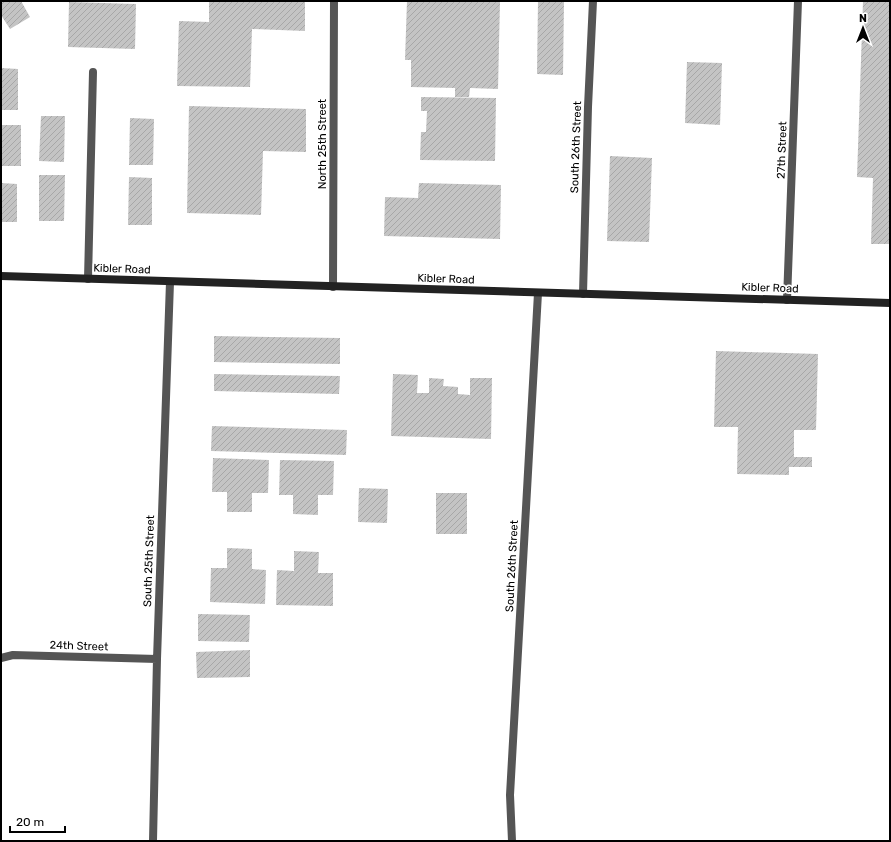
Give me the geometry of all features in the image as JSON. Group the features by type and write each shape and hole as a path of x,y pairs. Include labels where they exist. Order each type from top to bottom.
{"main road":[{"name":"Kibler Road","path":"1,276 890,303"}],"street":[{"name":"North 25th Street","path":"333,287 334,1"},
{"name":"South 26th Street","path":"584,294 588,107 593,1"},
{"name":"27th Street","path":"787,300 798,1"},
{"path":"88,279 93,72"},
{"name":"South 25th Street","path":"153,841 157,659 170,282"},
{"name":"South 26th Street","path":"512,841 510,796 538,293"},
{"name":"24th Street","path":"1,658 13,655 157,659"}],"building":[{"path":"1,1 21,1 30,17 10,29 1,15"},
{"path":"305,1 305,31 252,29 250,87 177,86 179,21 209,22 209,2"},
{"path":"407,1 500,1 498,89 470,88 469,97 455,97 455,88 411,87 411,60 405,60"},
{"path":"538,1 564,1 563,75 537,74"},
{"path":"863,1 890,1 890,244 871,244 873,178 857,177"},
{"path":"69,2 136,4 135,49 68,47"},
{"path":"687,62 722,63 720,125 685,123"},
{"path":"1,68 18,69 18,110 1,110"},
{"path":"421,97 496,98 495,161 420,160 421,132 426,132 427,111 421,111"},
{"path":"189,106 306,109 306,152 263,151 261,215 187,213"},
{"path":"41,116 65,116 64,162 39,161"},
{"path":"130,118 154,119 153,165 129,165"},
{"path":"1,125 21,125 21,166 1,166"},
{"path":"610,156 652,158 649,242 607,241"},
{"path":"39,175 65,175 64,221 39,221"},
{"path":"129,177 152,178 152,225 128,225"},
{"path":"1,183 17,184 17,222 1,222"},
{"path":"419,183 501,185 500,239 384,236 385,197 418,198"},
{"path":"214,336 340,338 340,364 214,362"},
{"path":"716,351 818,354 816,430 794,430 794,457 812,457 812,467 789,467 789,475 737,474 738,427 714,427"},
{"path":"214,374 340,376 339,394 214,391"},
{"path":"393,374 418,375 417,393 429,393 429,378 444,379 443,386 458,387 458,394 470,395 470,378 492,378 491,439 391,436"},
{"path":"212,426 347,430 346,455 211,451"},
{"path":"213,458 269,460 268,493 252,493 252,512 227,512 227,492 212,492"},
{"path":"280,460 334,461 333,495 318,495 318,515 293,514 293,495 279,495"},
{"path":"359,488 388,489 387,523 358,522"},
{"path":"436,493 467,493 467,534 436,534"},
{"path":"227,548 252,549 252,569 266,570 265,604 210,602 211,568 227,568"},
{"path":"294,551 319,552 318,573 333,573 333,606 276,605 277,570 294,571"},
{"path":"198,614 250,615 249,642 198,641"},
{"path":"250,650 250,677 197,678 196,652"}]}
